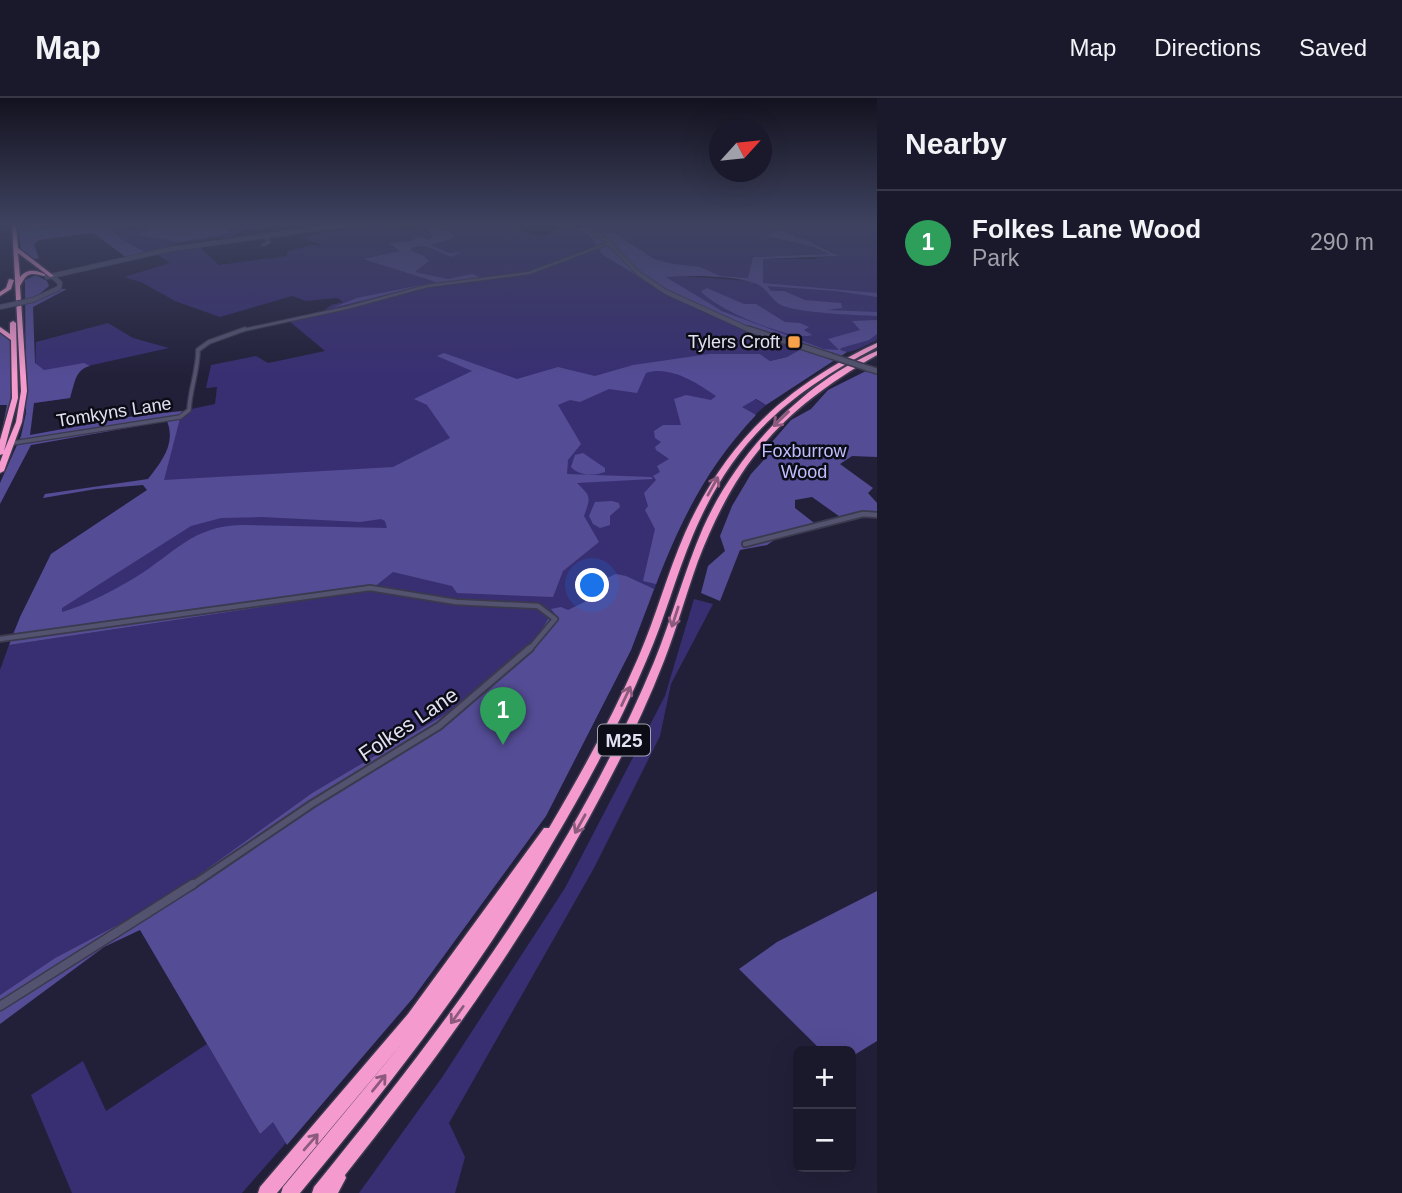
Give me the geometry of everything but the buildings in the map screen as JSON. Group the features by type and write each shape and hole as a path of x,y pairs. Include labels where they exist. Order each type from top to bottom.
{"highway":[{"path":"0,453 15,398 11,275"},
{"path":"0,471 13,443 23,391 17,275"},
{"path":"18,291 24,275"},
{"path":"47,275 53,277"},
{"path":"0,294 8,289 11,280"},
{"path":"0,329 14,340"},
{"name":"M25","path":"289,1193 384,1077 519,890 620,707 652,635 692,528 727,462 749,433 783,401 822,375 877,345"},
{"name":"M25","path":"320,1193 487,971 542,887 586,812 644,699 701,543 741,465 761,440 801,401 842,372 877,353"},
{"name":"M25","path":"266,1193 413,1019 542,838 559,821"},
{"name":"M25","path":"329,1193 363,1139"}],"street":[{"path":"0,307 47,295 60,287 53,277 61,275"},
{"name":"Tomkyns Lane","path":"13,443 180,417 189,410 190,392 198,370 198,350 206,344 238,332 298,316 347,308 419,288 514,275"},
{"path":"641,275 671,295 757,333 877,371"},
{"path":"745,544 863,513 877,515"},
{"name":"Folkes Lane","path":"0,639 370,588 457,602 538,606 555,619 541,638 516,662 439,726 312,804 158,908 0,1006"}],"shaded area":[{"path":"636,275 709,315 804,348 787,357 770,361 760,354 709,354 715,377 766,405 744,425 721,454 679,525 631,650 546,816 413,998 242,1193 72,1193 31,1095 83,1061 106,1111 207,1044 260,1134 556,635 549,617 536,639 444,715 312,793 161,902 55,958 0,995 0,670 9,645 369,591 400,593 370,588 11,638 51,554 163,480 182,411 215,404 217,387 206,388 211,365 256,356 268,363 325,351 289,321 321,313 331,305 343,302 337,298 306,301 292,296 220,317 175,301 141,282 124,277"},
{"path":"687,275 750,275 749,278"},
{"path":"763,275 877,275 877,340 846,352 806,344 725,312 680,288 666,277 763,282"},
{"path":"108,323 133,338 169,348 83,367 77,375 70,398 34,403 36,342"},
{"path":"694,599 713,604 671,684 660,736 594,868 449,1123 465,1157 455,1193 359,1193 443,1076 565,888 665,696"}],"green space":[{"path":"36,275 47,281 49,286 36,297 39,300 61,289 67,289 33,307 35,363 44,370 84,363 90,366 78,374 70,398 34,403 30,435 134,416 182,411 164,480 393,467 450,438 427,405 414,399 472,371 437,356 444,353 517,379 558,367 595,376 633,365 709,354 760,354 770,361 787,357 803,348 744,329 662,291 636,275 718,275 748,278 749,275 763,275 763,283 877,293 877,297 767,286 771,291 784,291 805,300 841,303 842,308 827,310 877,312 877,316 828,313 781,305 761,286 748,281 713,276 666,277 722,311 824,349 839,350 828,339 860,330 852,321 877,320 877,334 869,340 841,348 840,350 847,352 766,405 756,399 742,407 756,415 723,454 697,494 656,584 643,581 655,529 645,510 648,506 644,493 656,480 653,476 660,472 657,466 669,459 656,450 655,447 661,442 655,438 654,431 663,425 681,425 674,399 686,395 711,400 716,396 683,377 664,371 646,373 637,393 609,389 580,402 570,400 558,405 581,444 568,460 567,474 653,479 577,483 588,497 584,516 599,542 563,571 553,597 457,593 452,586 393,572 369,591 9,645 51,554 147,490 143,485 43,498 45,494 148,479 163,459 170,437 167,421 31,445 0,504 0,483 21,436 26,413 25,280","holes":["262,517 360,522 381,519 385,521 387,528 242,525 210,530 185,542 119,587 62,612 62,608 191,526 221,518"]},
{"path":"414,275 448,279 475,275 482,278 417,287 332,308 357,298 436,282"},
{"path":"707,288 744,304 756,304 785,322 809,327 804,330 812,335 802,336 771,329 736,314 708,298 701,291"},
{"path":"0,331 11,342 11,398 0,439 7,405 0,405"},
{"name":"Foxburrow Wood","path":"868,370 877,371 877,457 852,456 840,464 873,488 868,493 877,503 877,515 869,513 843,519 812,497 795,500 795,508 818,526 783,534 767,545 740,550 720,601 701,593 708,566 725,551 720,536 732,506 751,474 771,452 772,442 791,420 811,409 828,390"},
{"path":"583,453 605,468 605,472 587,474 574,470 571,467 575,455"},
{"path":"595,502 619,503 620,507 610,516 610,525 600,528 593,524 589,516"},
{"path":"591,574 607,578 616,574 626,576 654,589 631,650 546,816 413,998 287,1145 273,1122 260,1134 140,930 104,947 0,1024 0,995 55,958 161,902 312,793 444,715 536,639 549,617 549,612 555,614 551,609 561,607 568,610 599,595 588,579"},
{"path":"877,891 877,1041 856,1054 856,1046 817,1046 739,969 777,942"}],"place":[{"name":"Tylers Croft","path":"794,342"},
{"name":"Folkes Lane Wood","path":"503,745"}]}
